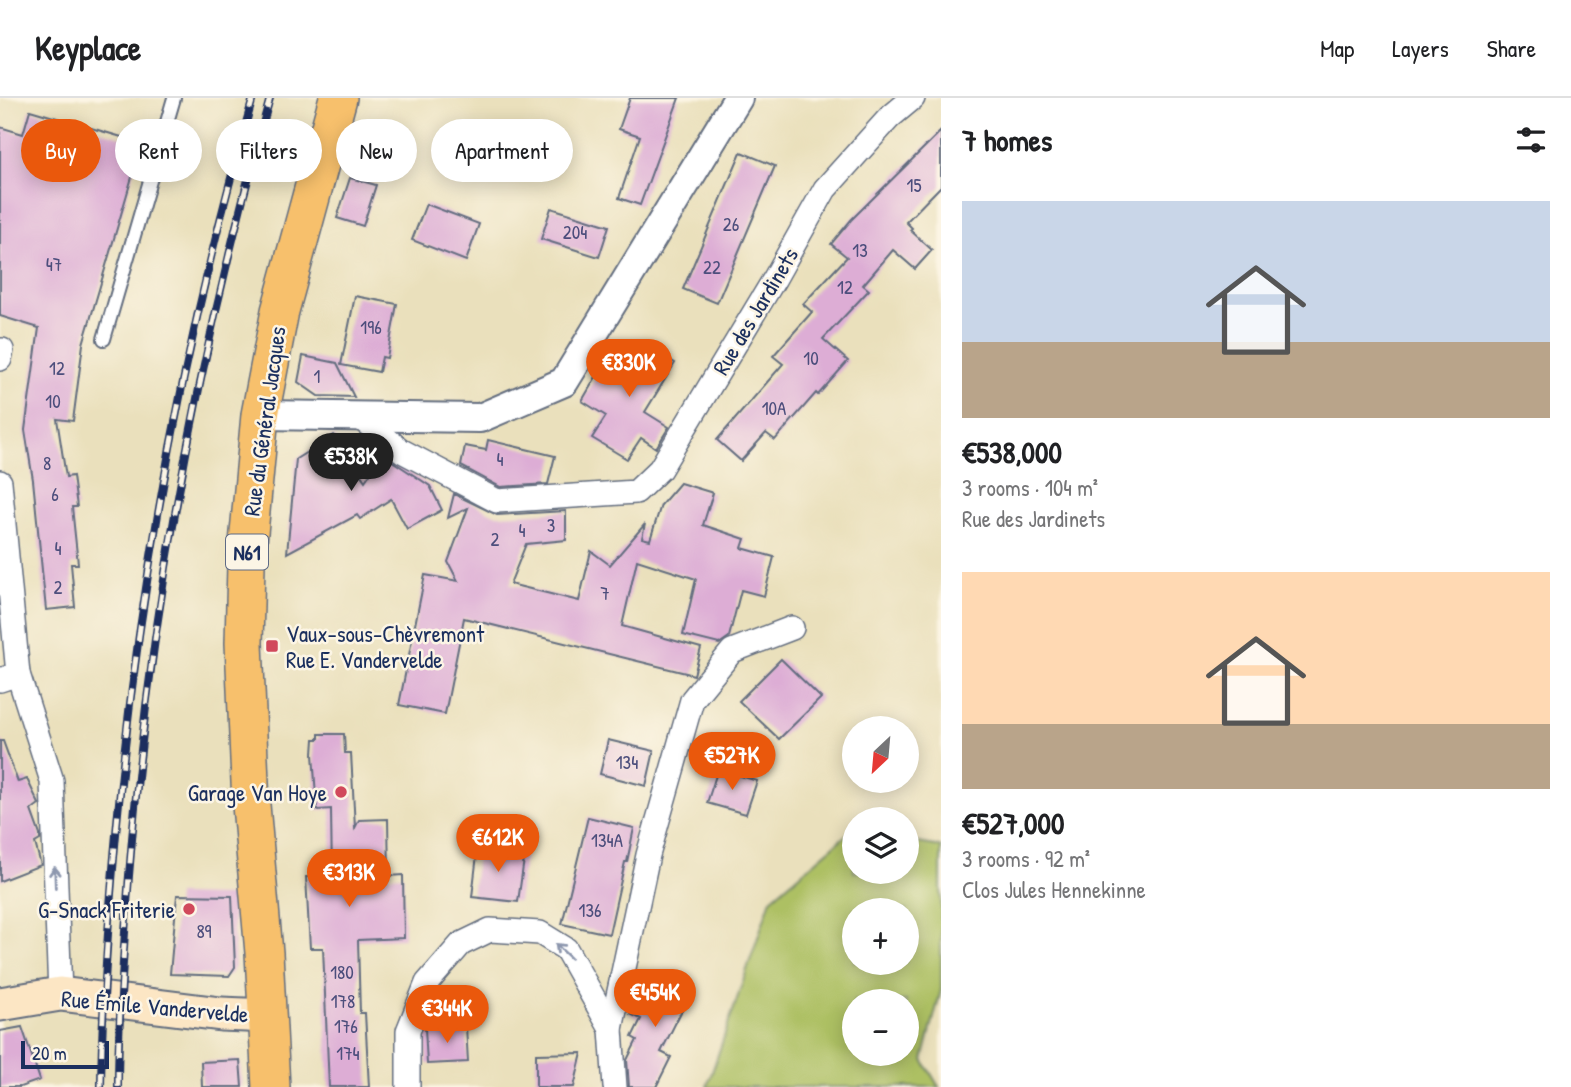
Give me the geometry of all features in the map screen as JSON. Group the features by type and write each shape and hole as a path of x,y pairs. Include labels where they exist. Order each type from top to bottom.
{"main road":[{"name":"Rue du Général Jacques","path":"271,1087 251,805 244,643 246,565 260,415 279,311 338,98"},
{"name":"Rue Émile Vandervelde","path":"0,1004 60,995 221,1014 268,1016"}],"street":[{"path":"260,415 481,418 564,382 738,98"},
{"name":"Rue des Jardinets","path":"359,417 402,451 497,501 636,492 660,470 825,189 889,118 913,98"},
{"path":"0,482 9,677 52,781 60,995"},
{"path":"615,1087 611,1030 648,855 692,700 732,651 792,628"},
{"path":"408,1087 408,1031 427,983 461,944 490,930 540,933 566,949 611,1030"}],"lane":[{"path":"104,339 174,98"}],"green space":[{"path":"842,839 842,884 919,884 919,843 941,847 941,990 923,1060 939,1087 707,1087 771,899"}],"building":[{"path":"630,98 679,98 640,205 619,198 640,136 619,129"},
{"path":"30,110 61,119 27,119"},
{"path":"0,127 21,133 21,182 101,182 101,131 115,135 115,182 131,182 83,344 73,421 57,419 66,477 73,476 77,507 72,507 78,564 71,564 75,607 46,610 33,480 25,430 39,328 0,316"},
{"path":"941,131 941,186 906,222 912,228 910,230 932,250 915,269 893,250 863,285 869,290 823,339 848,361 775,440 766,433 741,461 717,440 783,364 773,356 812,312 803,304 847,257 831,244 851,220"},
{"path":"741,152 775,166 717,303 683,289"},
{"path":"349,182 376,185 363,226 337,218"},
{"path":"426,204 479,224 466,261 412,240"},
{"path":"551,208 609,226 599,257 541,239"},
{"path":"355,296 397,304 387,358 382,357 379,372 341,365"},
{"path":"637,340 675,363 645,412 669,427 656,448 641,438 627,459 592,438 606,416 582,401 608,356 622,364"},
{"path":"303,356 337,363 354,397 318,396 298,382"},
{"path":"334,435 365,481 383,455 430,486 442,510 407,529 391,499 360,519 357,515 287,553 296,459"},
{"path":"488,440 555,456 548,484 500,487 461,466 465,446 486,450"},
{"path":"680,483 713,493 703,525 745,539 742,548 774,557 764,596 741,590 729,637 719,644 683,635 696,579 637,560 622,626 701,648 694,675 464,618 445,714 399,705 425,575 458,581 448,562 468,508 448,518 454,494 497,515 566,511 566,540 526,544 510,584 579,601 591,551 610,565 645,524 642,538 650,540 661,505"},
{"path":"781,659 821,698 779,739 739,701"},
{"path":"319,734 344,734 345,753 351,753 355,828 359,820 388,819 389,876 403,875 404,938 358,940 360,1013 365,1013 369,1087 329,1087 323,948 310,948 306,877 332,877 331,809 317,810 313,754 314,739 319,739"},
{"path":"608,740 654,751 646,786 600,774"},
{"path":"0,741 3,741 18,782 27,779 39,804 31,810 40,835 40,840 35,843 41,865 0,881"},
{"path":"718,769 757,781 746,814 707,803"},
{"path":"588,817 634,828 609,934 562,924"},
{"path":"478,846 525,852 518,902 472,897"},
{"path":"177,895 232,896 235,967 229,976 170,974"},
{"path":"663,973 693,988 661,1052 671,1057 656,1087 629,1087 627,1060 637,1040 632,1037 641,1019 630,1014 646,981 657,986"},
{"path":"466,1026 468,1062 427,1064 425,1028"},
{"path":"22,1027 40,1080 20,1087 0,1087 0,1031"},
{"path":"582,1053 574,1087 536,1087 536,1054"},
{"path":"240,1060 242,1087 202,1087 201,1062"}],"railway":[{"path":"101,1087 106,955 117,823 138,640 152,548 206,277 253,98"},
{"path":"118,1087 122,981 134,814 160,607 196,402 218,300 270,98"}],"place":[{"name":"Vaux-sous-Chèvremont Rue E. Vandervelde","path":"272,646"},
{"name":"Garage Van Hoye","path":"341,792"},
{"name":"G-Snack Friterie","path":"189,909"}]}
